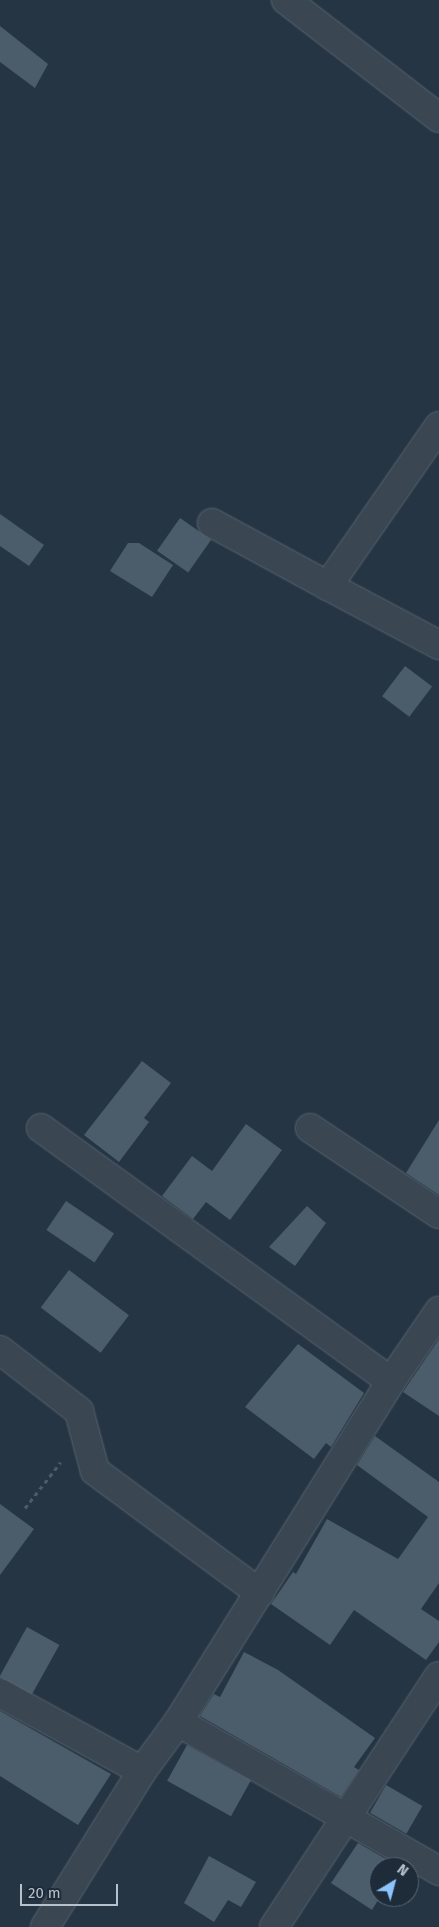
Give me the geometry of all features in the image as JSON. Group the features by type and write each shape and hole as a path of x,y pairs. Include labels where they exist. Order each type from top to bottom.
{"street":[{"path":"286,0 439,118"},
{"path":"328,586 439,426"},
{"path":"212,524 439,645"},
{"path":"41,1128 391,1381"},
{"path":"310,1128 439,1214"},
{"path":"45,1927 142,1771 178,1722 391,1381 439,1311"},
{"path":"0,1350 80,1411 95,1471 260,1592"},
{"path":"274,1927 348,1819 439,1676"},
{"path":"0,1693 142,1771"},
{"path":"178,1722 439,1871"}],"path":[{"path":"25,1508 59,1461 95,1471"}],"building":[{"path":"0,26 48,64 35,88 0,62"},
{"path":"0,514 44,545 29,566 0,546"},
{"path":"180,518 211,540 188,573 157,551"},
{"path":"128,543 139,543 173,565 152,597 110,571"},
{"path":"405,666 432,686 409,717 382,696"},
{"path":"142,1061 171,1083 144,1118 149,1122 119,1162 84,1135"},
{"path":"439,1120 439,1195 406,1173"},
{"path":"246,1124 282,1150 230,1220 206,1202 193,1219 162,1196 192,1156 212,1171"},
{"path":"66,1201 114,1233 95,1262 46,1230"},
{"path":"307,1206 326,1223 295,1266 269,1247"},
{"path":"69,1270 129,1315 101,1353 41,1308"},
{"path":"439,1339 439,1416 403,1392"},
{"path":"298,1344 364,1393 331,1447 326,1443 314,1459 245,1407"},
{"path":"375,1436 439,1482 439,1583 421,1609 439,1621 439,1642 426,1660 354,1610 330,1645 271,1604 293,1572 296,1574 327,1519 398,1559 428,1517 357,1465"},
{"path":"0,1504 34,1529 0,1575"},
{"path":"27,1627 59,1645 32,1695 0,1677"},
{"path":"244,1652 278,1670 375,1738 354,1767 359,1770 341,1797 200,1716 214,1694 220,1697"},
{"path":"0,1711 111,1774 78,1825 0,1776"},
{"path":"187,1745 251,1780 231,1816 167,1781"},
{"path":"386,1785 422,1806 406,1834 370,1813"},
{"path":"358,1843 382,1857 369,1857 369,1907 374,1907 372,1910 331,1883"},
{"path":"209,1856 256,1882 241,1907 228,1900 214,1922 184,1903"}]}
